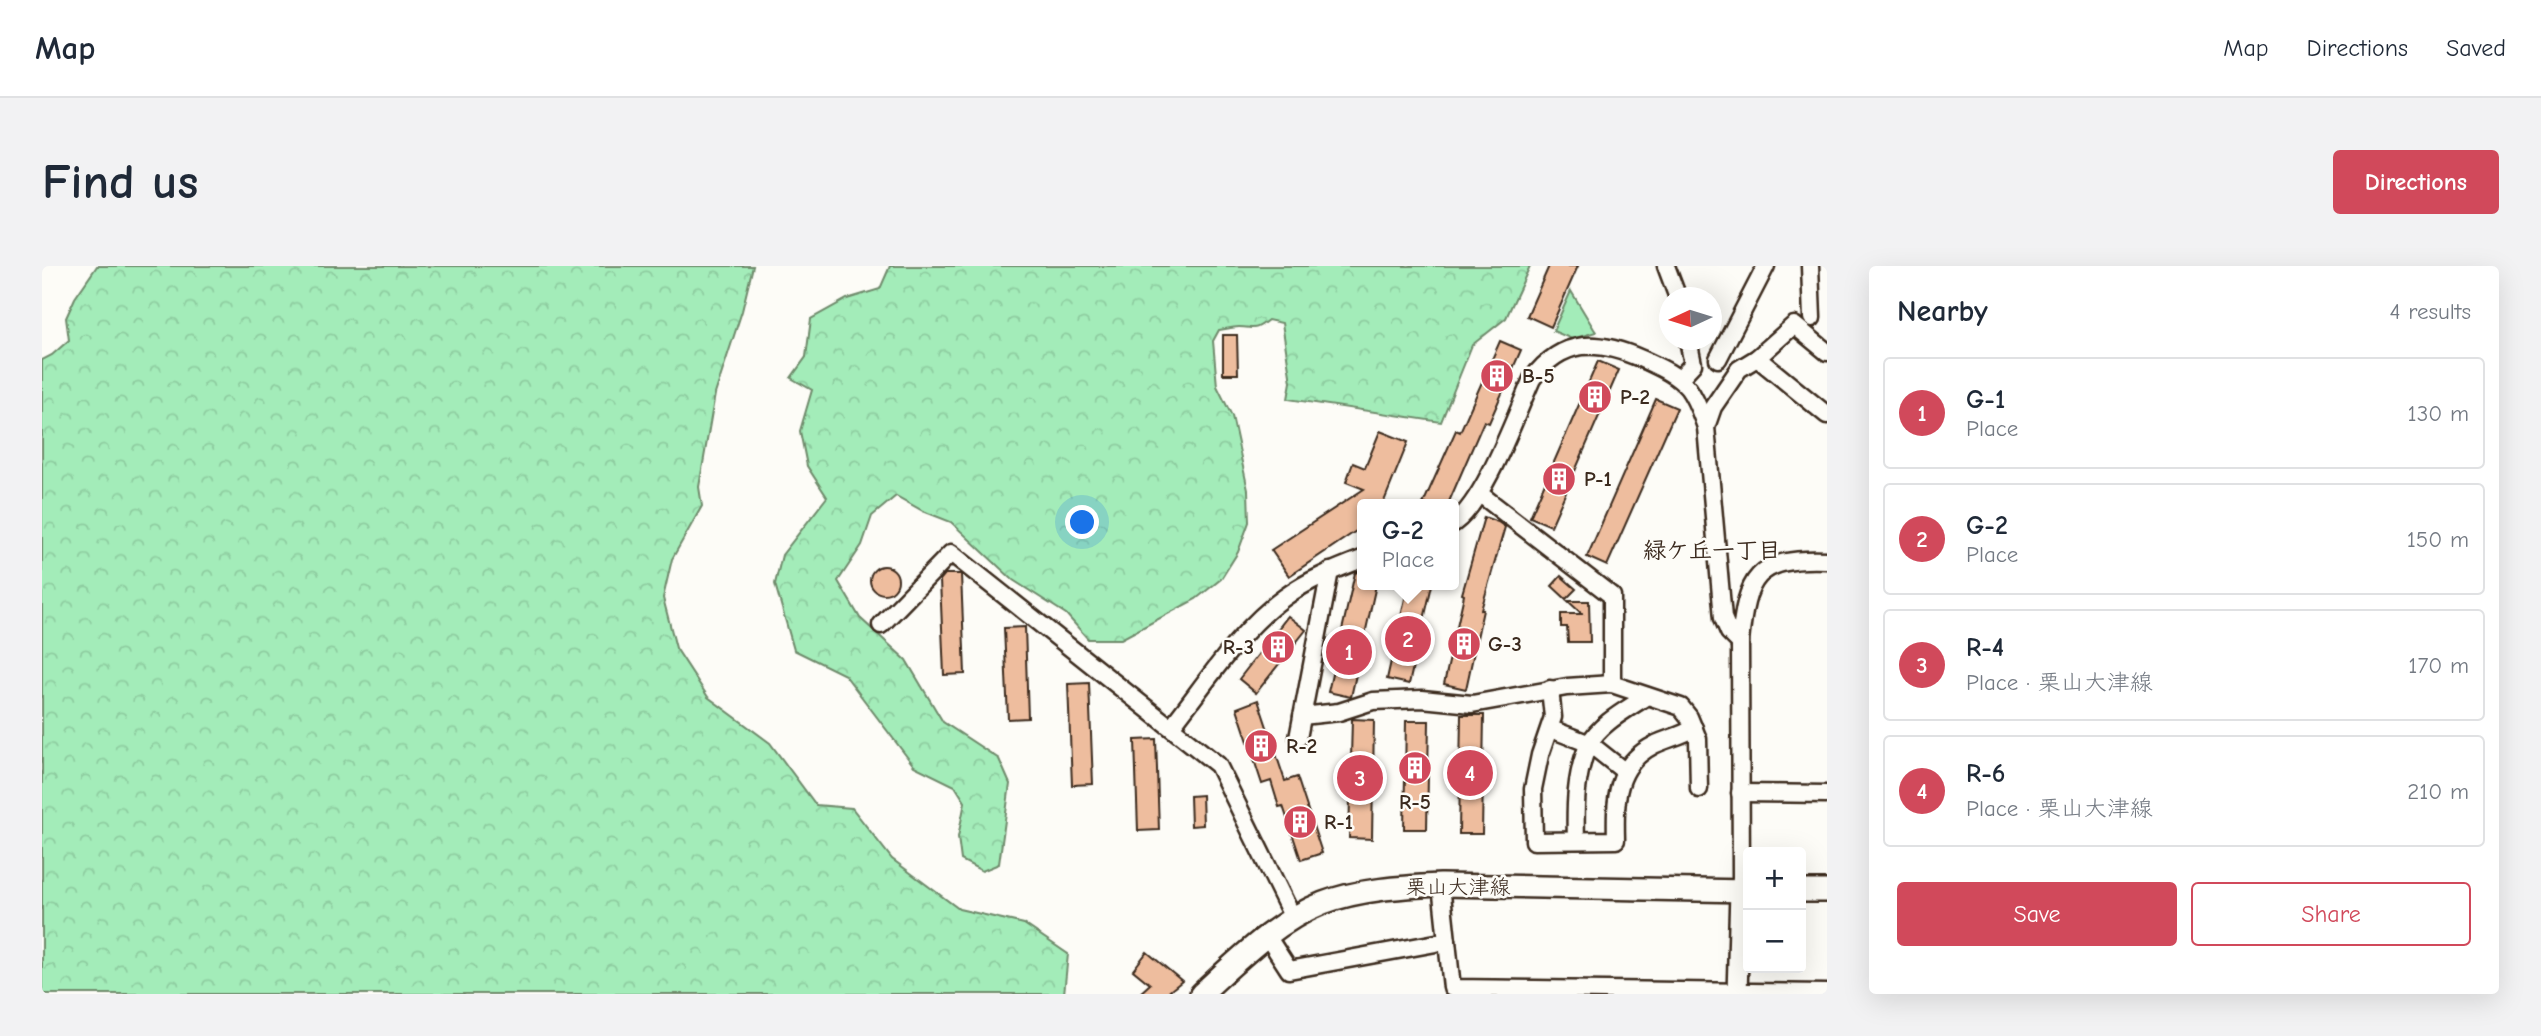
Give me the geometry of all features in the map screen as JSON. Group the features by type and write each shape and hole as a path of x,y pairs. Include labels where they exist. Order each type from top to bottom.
{"main road":[{"name":"栗山大津線","path":"1201,994 1267,936 1293,918 1323,904 1352,895 1395,887 1441,885 1743,891"},
{"path":"1806,891 1827,891"}],"street":[{"path":"1666,266 1674,287"},
{"path":"1718,359 1766,266"},
{"path":"1706,427 1713,407 1739,369 1758,358 1794,326 1819,317 1810,266"},
{"path":"1794,326 1827,352"},
{"path":"1459,519 1480,494 1532,379 1543,366 1560,354 1587,344 1621,349 1679,379 1696,401 1706,427 1723,618 1729,632 1740,643"},
{"path":"1679,379 1693,364 1690,350"},
{"path":"1758,358 1827,415"},
{"path":"1480,494 1612,596 1612,684"},
{"path":"881,625 951,553 1218,765 1293,918"},
{"path":"1743,866 1740,643 1743,606 1748,593 1763,572 1793,559 1827,560"},
{"path":"1171,727 1242,638 1275,605 1330,571 1357,561"},
{"path":"1298,738 1330,571"},
{"path":"1302,716 1339,712 1373,701 1422,699 1472,704 1550,690 1612,684 1681,708 1695,728 1698,739 1699,789"},
{"path":"1550,690 1553,717 1551,729 1540,755 1533,789 1534,841 1616,840 1618,786 1624,771 1651,746 1695,728"},
{"path":"1576,840 1575,808 1578,782 1590,744 1614,718 1647,696"},
{"path":"1551,729 1590,744 1624,771"},
{"path":"1740,793 1827,794"},
{"path":"1441,885 1453,991 1827,993"},
{"path":"1736,993 1743,904"},
{"path":"1267,936 1289,970 1447,941"}],"green space":[{"path":"97,266 753,266 742,311 715,394 699,487 702,506 672,559 663,598 676,648 708,697 770,743 816,805 852,808 892,859 959,909 1024,924 1068,954 1064,994 42,994 42,360 69,340 66,318 75,298"},
{"path":"890,266 1530,266 1506,318 1472,345 1441,422 1288,399 1291,382 1282,323 1268,320 1256,327 1219,330 1213,341 1217,386 1232,416 1248,490 1249,522 1238,552 1221,579 1196,599 1121,639 1088,639 1066,614 1013,580 951,522 896,496 872,516 862,545 838,581 860,618 906,660 943,722 999,759 1010,784 999,864 982,871 961,860 958,837 965,802 955,786 914,766 845,675 794,650 775,584 782,555 827,497 807,466 800,431 812,390 791,378 806,357 811,319 847,299 880,289"},
{"path":"1571,291 1596,332 1572,339 1553,331"}],"building":[{"path":"1549,266 1578,266 1551,327 1527,316"},
{"path":"1223,335 1237,335 1238,374 1223,374"},
{"path":"1500,341 1521,350 1489,423 1484,421 1450,499 1425,499 1456,430 1460,432"},
{"path":"1598,361 1619,370 1551,526 1530,517"},
{"path":"1656,399 1677,408 1607,566 1587,557"},
{"path":"1380,431 1408,442 1385,499 1357,499 1357,530 1289,576 1271,550 1364,489 1346,482 1353,463 1365,468"},
{"path":"1484,517 1505,527 1481,610 1466,689 1444,684 1464,595 1462,594"},
{"path":"884,566 894,570 898,580 894,590 884,594 874,590 870,580 874,570"},
{"path":"1357,572 1357,590 1375,590 1351,697 1328,692"},
{"path":"945,574 961,574 965,674 944,675 940,580"},
{"path":"1561,576 1576,589 1566,599 1552,586"},
{"path":"1407,590 1431,590 1409,684 1387,679"},
{"path":"1568,601 1589,601 1590,642 1568,642 1567,627 1561,627 1561,614 1582,614"},
{"name":"R-3","path":"1288,616 1306,630 1256,693 1239,679"},
{"path":"1025,627 1028,718 1008,719 1004,628"},
{"path":"1089,683 1093,784 1072,785 1068,684"},
{"path":"1258,700 1285,781 1297,777 1322,853 1301,860 1283,806 1279,807 1271,781 1262,784 1237,708"},
{"path":"1461,715 1484,715 1482,834 1459,834"},
{"path":"1352,719 1374,720 1372,839 1349,838"},
{"name":"R-5","path":"1406,721 1429,721 1427,829 1404,829"},
{"path":"1156,739 1159,830 1138,831 1135,740"},
{"path":"1202,795 1203,825 1191,826 1190,796"},
{"path":"1147,952 1182,981 1166,994 1139,994 1150,984 1133,970"}],"place":[{"name":"B-5","path":"1497,376"},
{"name":"P-2","path":"1595,397"},
{"name":"P-1","path":"1559,479"},
{"name":"G-2","path":"1408,639"},
{"name":"G-3","path":"1464,644"},
{"name":"R-3","path":"1278,647"},
{"name":"G-1","path":"1349,652"},
{"name":"R-2","path":"1261,746"},
{"name":"R-5","path":"1415,768"},
{"name":"R-6","path":"1470,773"},
{"name":"R-4","path":"1360,778"},
{"name":"R-1","path":"1300,822"}],"district":[{"name":"緑ケ丘一丁目","path":"1712,550"}]}
